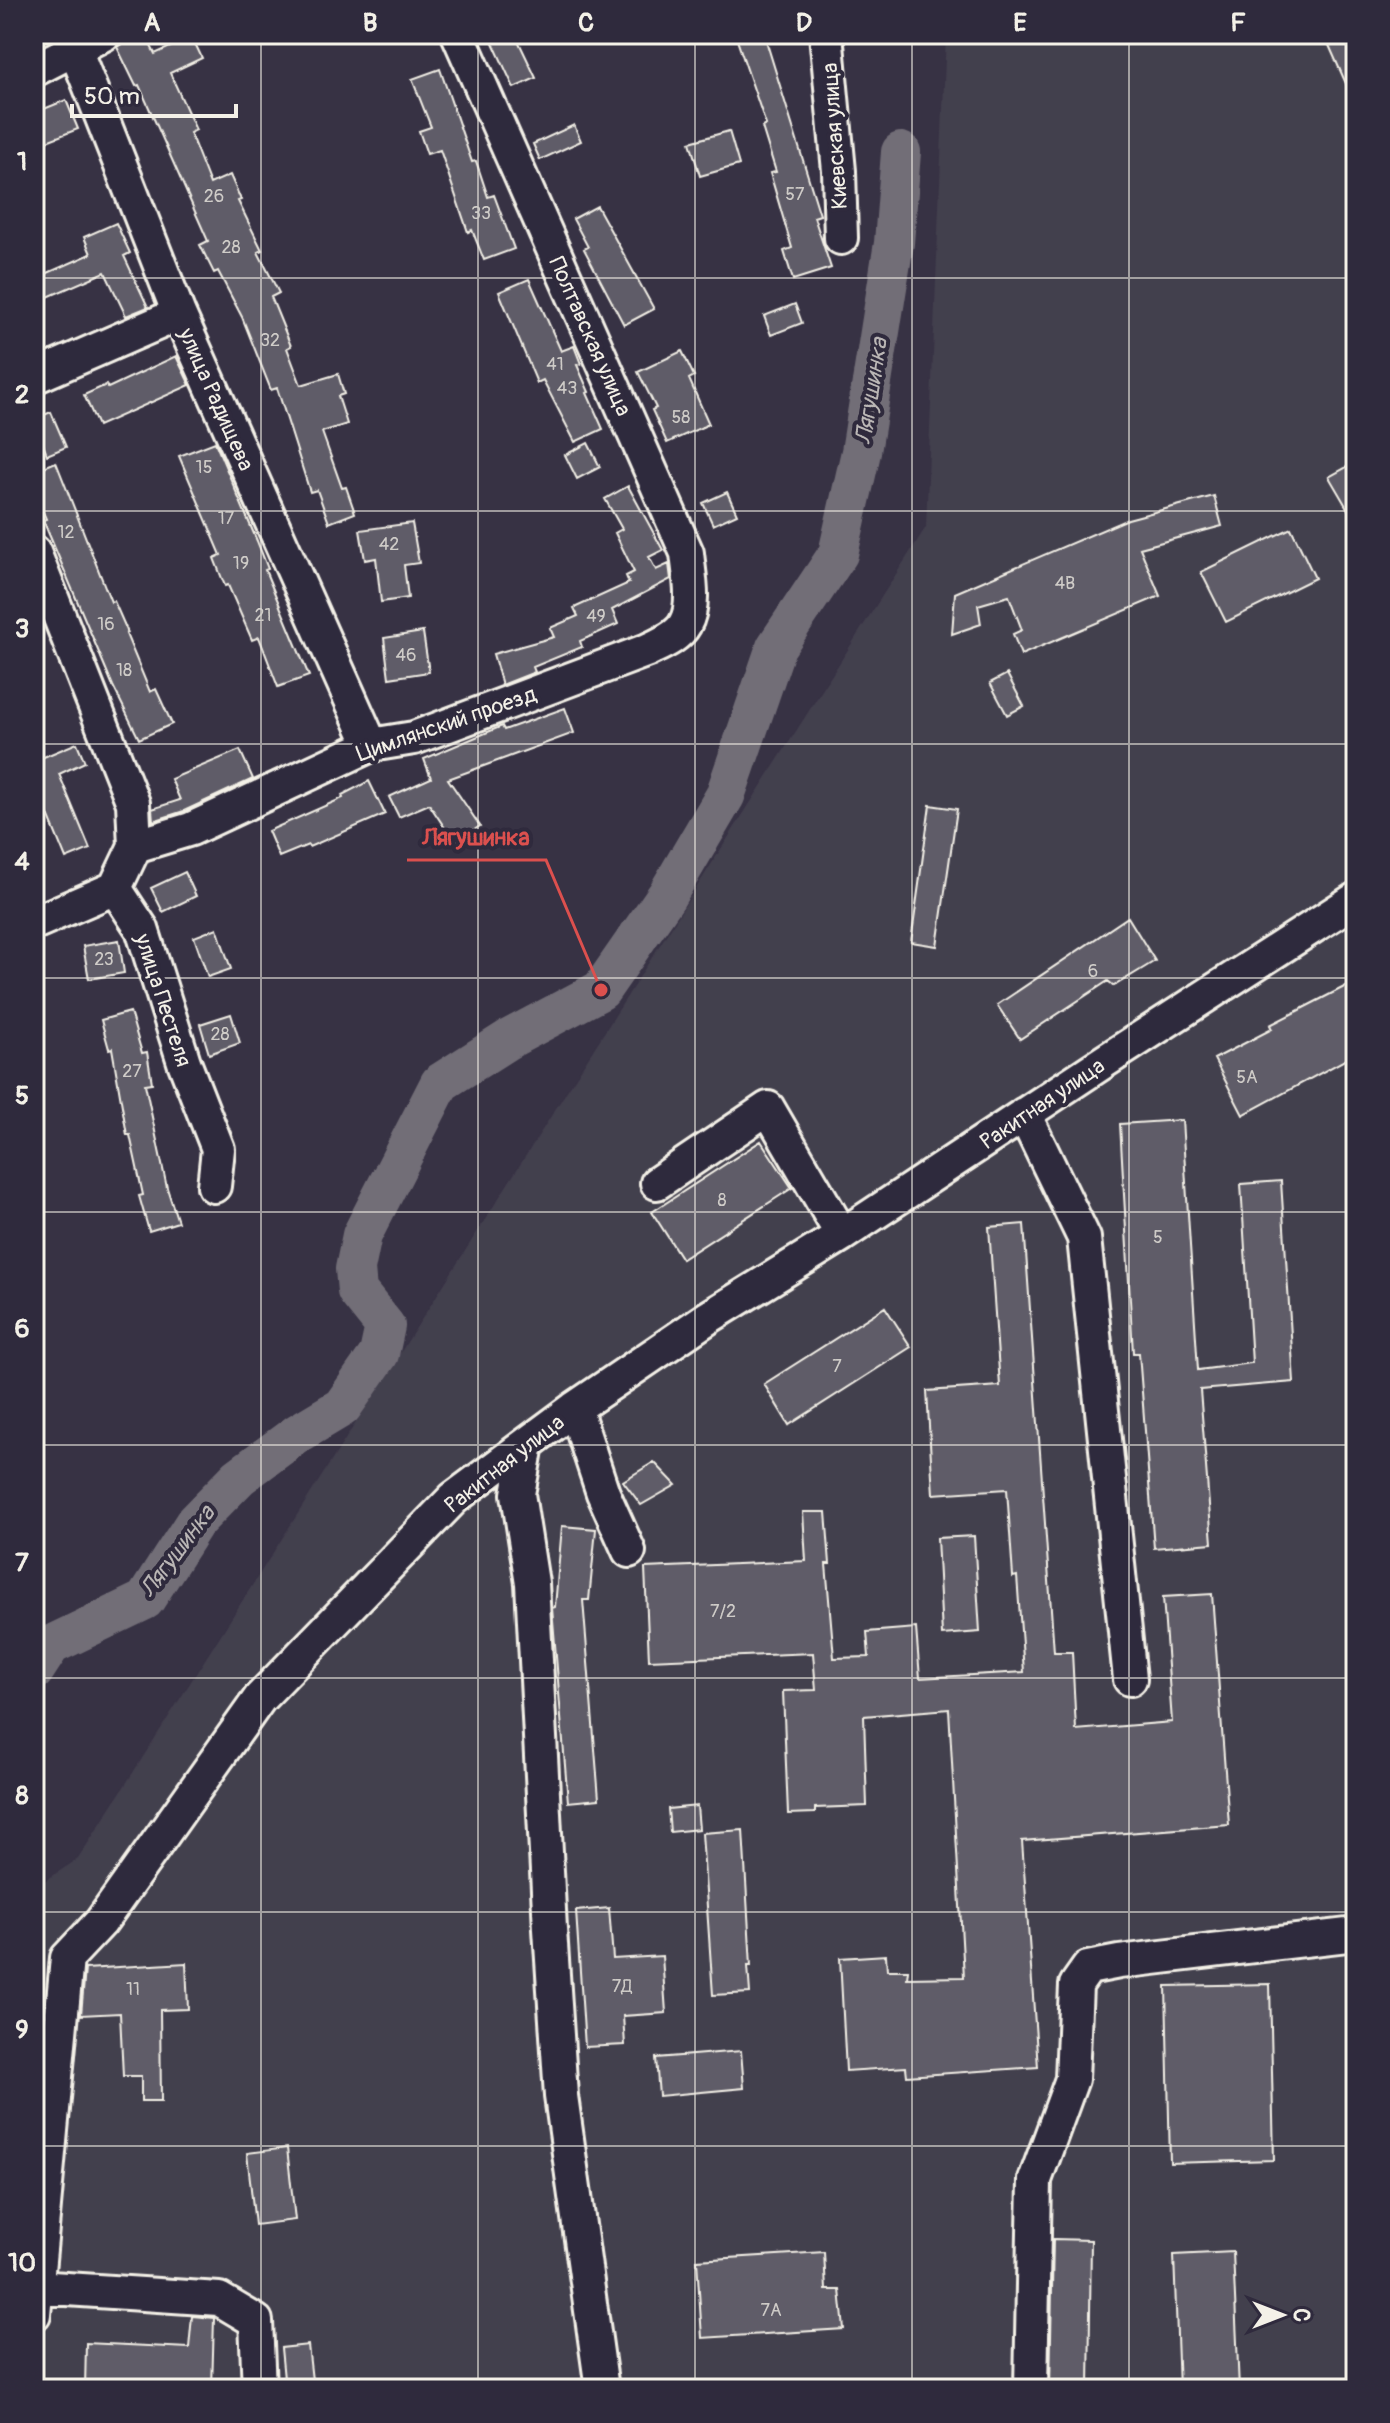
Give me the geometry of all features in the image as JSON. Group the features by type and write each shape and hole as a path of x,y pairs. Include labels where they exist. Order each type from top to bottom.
{"street":[{"name":"Полтавская улица","path":"458,34 687,553 690,600 685,624 670,639"},
{"name":"Киевская улица","path":"826,34 839,171 841,238"},
{"path":"34,70 88,40"},
{"name":"улица Радищева","path":"88,40 179,314 371,745"},
{"path":"34,377 179,314"},
{"path":"34,552 133,803 135,846 115,888 34,923"},
{"name":"Цимлянский проезд","path":"135,846 191,829 371,745 414,738 625,660 670,639"},
{"name":"улица Пестеля","path":"115,888 142,929 184,1062 218,1149 214,1186"},
{"name":"Ракитная улица","path":"35,2301 67,1958 101,1922 260,1698 454,1498 575,1408 709,1317 842,1235 1356,899"},
{"path":"657,1183 768,1108 842,1235"},
{"path":"1024,1114 1084,1238 1130,1679"},
{"path":"575,1408 603,1493 629,1551"},
{"path":"527,1444 518,1494 532,1583 561,2096 602,2389"},
{"path":"1031,2389 1035,2180 1072,2079 1076,1985 1082,1976 1088,1968 1119,1962 1356,1934"},
{"path":"35,2301 219,2299 256,2321 259,2389"}],"shaded area":[{"path":"946,34 1356,34 1356,2389 34,2389 34,1888 78,1859 926,527"}],"building":[{"path":"138,34 145,34 155,54 192,37 202,58 170,73 196,130 190,133 210,184 230,175 241,200 238,201 262,250 258,252 279,293 271,297 291,346 287,348 301,385 338,374 344,394 338,396 347,424 322,432 342,488 346,487 355,513 329,523 317,490 310,492 277,388 271,390 242,317 218,271 214,273 200,245 208,241 139,85 136,86 117,47"},
{"path":"489,34 515,34 536,78 514,88"},
{"path":"735,34 764,34 820,215 814,217 831,268 793,280 784,251 792,248 770,173 776,172 762,127 766,125"},
{"path":"1324,34 1351,34 1356,46 1356,106"},
{"path":"440,69 472,162 476,161 488,197 494,195 514,249 484,260 472,230 468,232 440,150 427,154 419,131 431,127 412,79"},
{"path":"66,100 78,129 34,146 34,113"},
{"path":"574,125 581,141 540,160 533,144"},
{"path":"729,131 739,165 700,176 690,142"},
{"path":"597,206 654,309 624,325 584,249 588,247 573,219"},
{"path":"116,223 130,253 124,256 148,307 126,316 105,272 34,303 34,279 91,254 84,237"},
{"path":"529,279 561,351 574,346 581,364 577,365 603,429 575,442 543,380 537,383 499,292"},
{"path":"795,304 802,323 771,335 764,316"},
{"path":"682,351 694,376 689,379 709,424 667,443 652,410 656,408 638,372"},
{"path":"176,356 190,385 98,426 84,395 106,385 108,388"},
{"path":"51,412 66,447 47,455 34,419"},
{"path":"215,442 309,676 278,687 259,637 252,640 228,585 225,586 214,558 221,555 179,456"},
{"path":"588,443 600,467 577,479 565,455"},
{"path":"56,462 150,692 156,689 172,724 139,739 113,686 43,520 46,519 34,491 34,471"},
{"path":"1356,462 1356,523 1329,477"},
{"path":"628,486 663,550 649,557 656,570 669,564 671,579 612,610 618,624 580,641 582,647 533,667 535,672 502,685 493,654 554,637 550,628 578,616 574,608 629,583 626,576 634,572 615,533 622,529 605,499"},
{"path":"727,492 737,514 713,525 703,503"},
{"path":"1214,496 1222,526 1140,548 1160,596 1021,655 1013,634 1022,630 1009,596 978,605 981,624 952,634 955,593 1128,519"},
{"path":"412,523 419,563 404,565 408,598 381,602 376,558 365,560 360,530"},
{"path":"1291,528 1315,578 1226,622 1201,572"},
{"path":"423,632 429,672 389,678 384,638"},
{"path":"1007,674 1024,706 1007,715 990,683"},
{"path":"565,708 574,733 448,779 480,826 455,843 429,804 399,817 389,797 431,778 424,759 502,726 504,730"},
{"path":"77,743 85,762 59,774 90,849 66,859 39,793 42,791 34,774 34,761"},
{"path":"240,750 253,779 184,811 153,821 152,809 180,800 171,779"},
{"path":"369,781 385,814 279,857 268,831 343,798 342,795"},
{"path":"930,805 957,809 937,946 911,942"},
{"path":"185,872 196,896 163,912 151,888"},
{"path":"1128,917 1155,961 1114,986 1108,981 1020,1039 997,1005"},
{"path":"217,928 231,969 208,977 194,937"},
{"path":"119,940 124,973 89,979 83,946"},
{"path":"1356,981 1356,1054 1243,1115 1214,1059 1272,1029 1270,1025"},
{"path":"130,1012 142,1053 147,1052 152,1083 145,1084 167,1188 178,1222 149,1231 139,1196 143,1195 130,1135 127,1135 112,1048 109,1049 101,1020"},
{"path":"231,1014 240,1043 209,1054 200,1024"},
{"path":"1182,1120 1198,1370 1252,1363 1241,1184 1281,1181 1294,1382 1200,1390 1212,1543 1154,1548 1139,1353 1133,1353 1120,1124"},
{"path":"761,1141 792,1188 682,1259 652,1212"},
{"path":"1024,1224 1054,1652 1072,1652 1076,1730 1172,1722 1163,1597 1212,1594 1229,1825 1022,1841 1038,2067 907,2076 906,2067 846,2071 840,1958 886,1955 887,1970 908,1970 907,1978 964,1977 949,1709 864,1716 867,1806 815,1808 815,1813 788,1814 783,1691 816,1690 813,1653 649,1660 645,1568 806,1561 803,1512 826,1512 830,1564 826,1564 834,1658 869,1657 867,1632 916,1628 920,1678 1024,1672 1007,1489 933,1494 927,1391 1000,1386 989,1227"},
{"path":"885,1307 911,1347 789,1425 764,1384"},
{"path":"654,1462 676,1485 641,1505 623,1481"},
{"path":"562,1526 596,1529 589,1600 583,1600 599,1799 568,1802 552,1608 555,1607"},
{"path":"974,1536 980,1632 942,1635 937,1538"},
{"path":"697,1806 699,1829 670,1832 668,1809"},
{"path":"743,1830 750,1993 713,1995 702,1833"},
{"path":"609,1908 613,1959 662,1956 666,2013 623,2016 625,2045 585,2047 576,1911"},
{"path":"186,1963 188,2009 160,2010 161,2101 141,2101 141,2076 123,2076 120,2013 81,2015 85,1969"},
{"path":"1270,1984 1274,2160 1170,2163 1166,1986"},
{"path":"741,2051 744,2088 659,2096 656,2058"},
{"path":"287,2148 295,2220 255,2225 247,2153"},
{"path":"1053,2239 1091,2240 1089,2389 1050,2389"},
{"path":"824,2252 826,2290 840,2290 844,2329 702,2338 697,2260"},
{"path":"1233,2252 1239,2389 1179,2389 1174,2255"},
{"path":"192,2316 214,2318 212,2389 85,2389 86,2343 189,2348"},
{"path":"308,2345 313,2389 285,2389 281,2348"}],"waterway":[{"name":"Лягушинка","path":"34,1671 51,1645 145,1600 195,1522 239,1477 297,1434 342,1407 379,1354 385,1326 357,1291 355,1269 362,1235 440,1083 509,1039 601,990 667,895 725,796 776,647 838,554 861,452 894,243 901,152"}],"place":[{"name":"Лягушинка","path":"601,990"}]}
